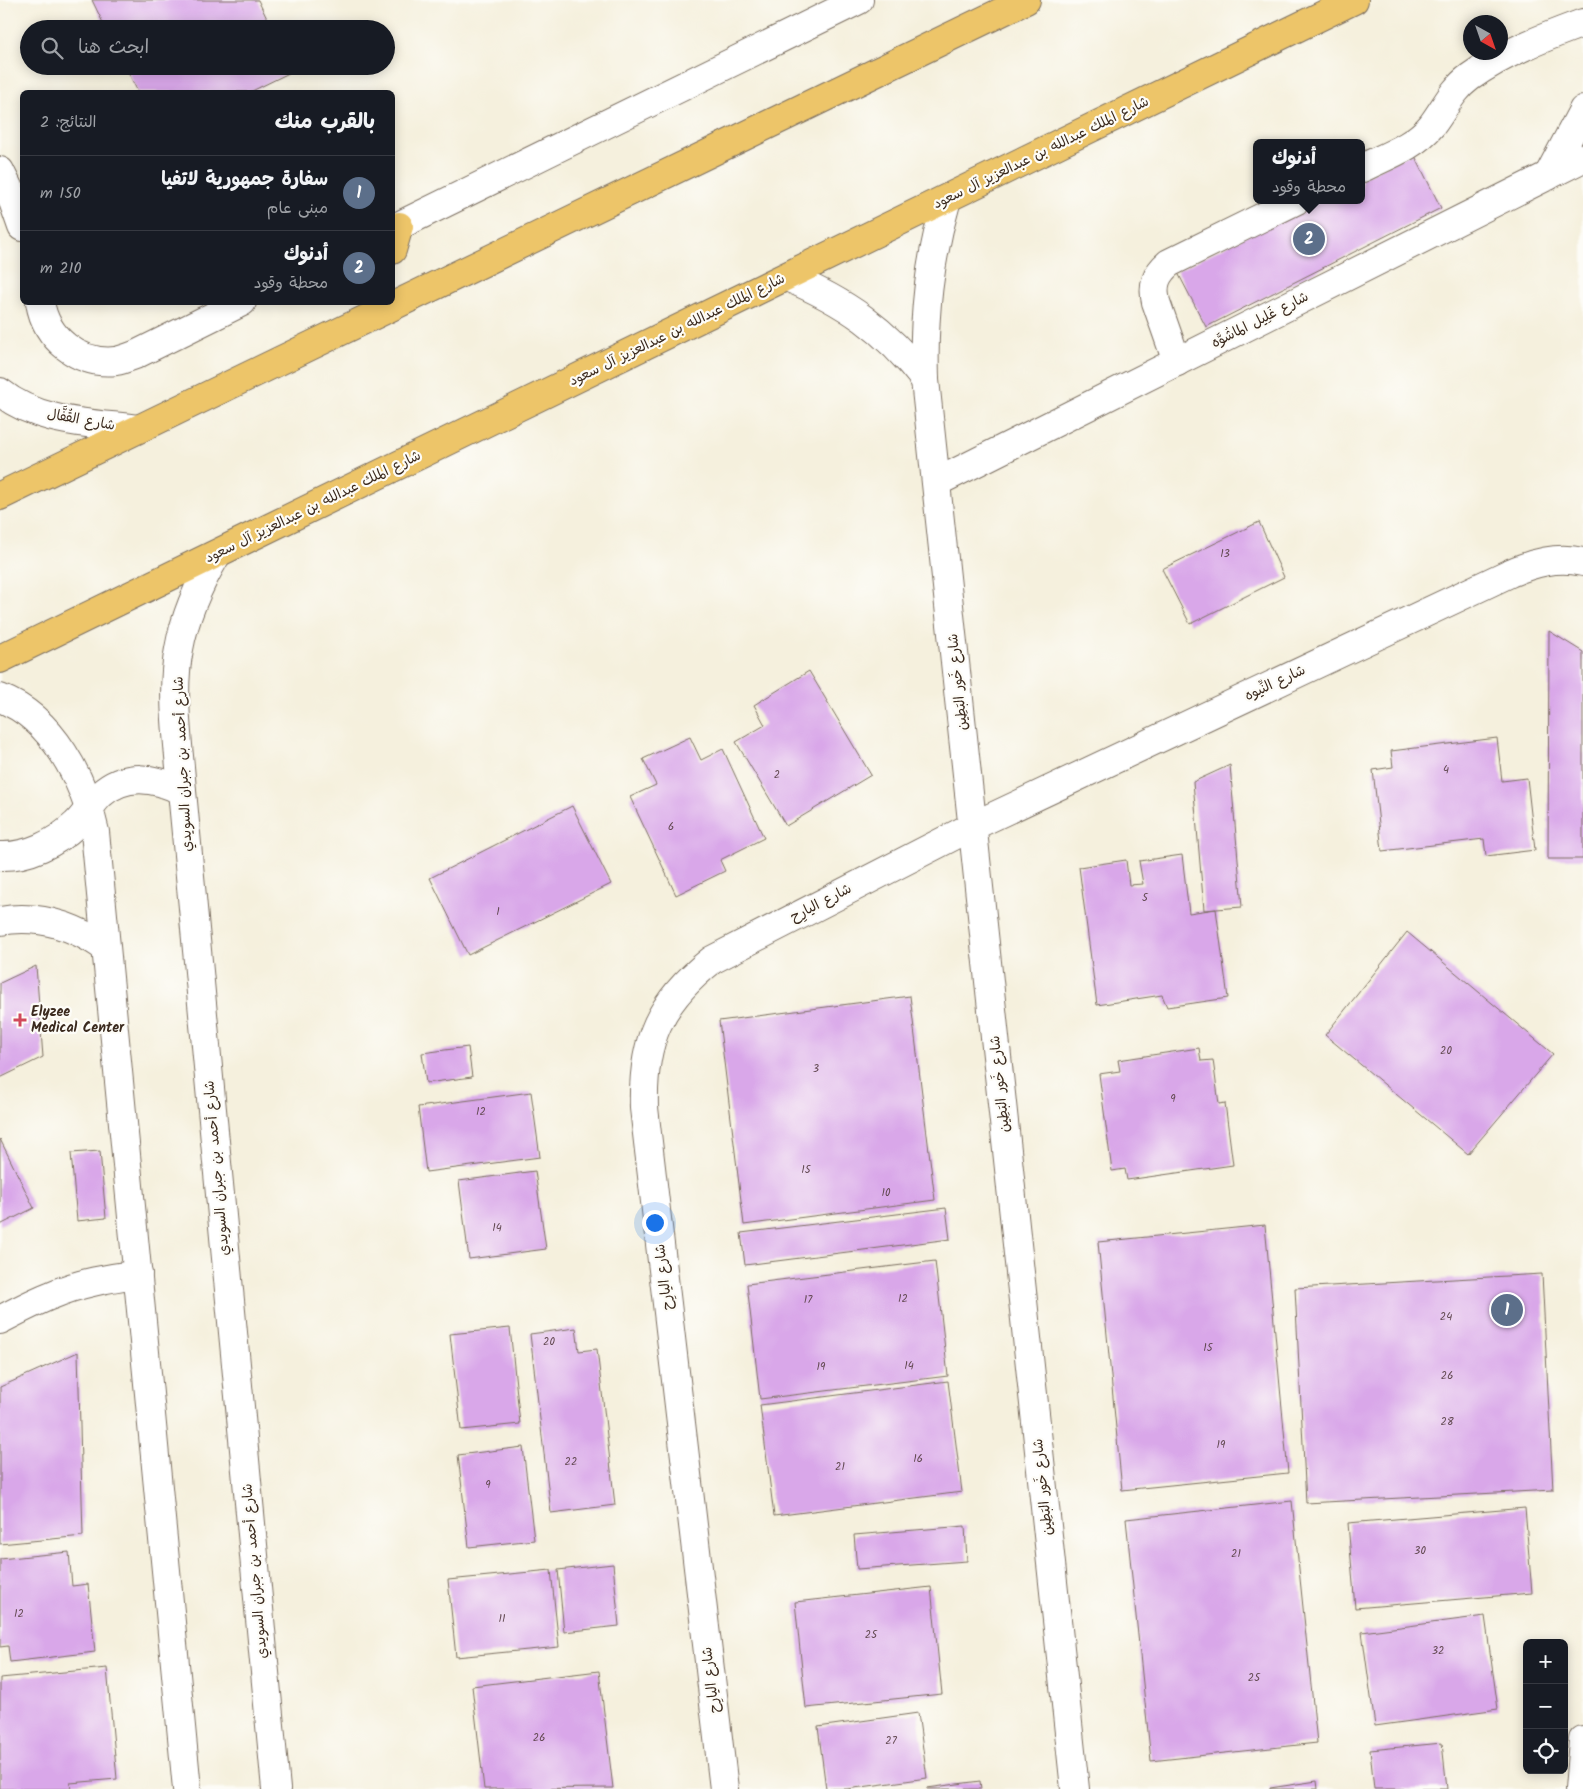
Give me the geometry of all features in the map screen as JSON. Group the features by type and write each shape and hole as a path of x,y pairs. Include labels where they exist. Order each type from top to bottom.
{"main road":[{"path":"395,300 1026,0"},
{"name":"شارع الملك عبدالله بن عبدالعزيز آل سعود","path":"0,658 1354,0"},
{"path":"0,496 138,430 378,308"}],"street":[{"path":"395,235 859,0"},
{"path":"1365,167 1403,148 1418,138 1432,126 1454,92 1470,78 1520,49 1583,23"},
{"path":"1548,176 1583,110"},
{"name":"شارع غَلِيل الماشُوَّه","path":"937,482 1583,158"},
{"path":"0,172 8,187 20,221"},
{"name":"شارع خَور البَطِين","path":"947,199 937,233 930,268 924,329 925,380 1075,1789"},
{"path":"1177,362 1156,302 1155,280 1160,270 1169,263 1289,204"},
{"path":"787,277 832,297 860,315 892,342 925,380"},
{"path":"41,305 53,334 63,345 79,355 98,361 117,361 135,355 236,305"},
{"name":"شارع القُفَّال","path":"0,392 22,406 41,414 60,419 138,430"},
{"name":"شارع أحمد بن جبران السويدي","path":"217,554 193,600 185,625 178,651 176,700 182,791 276,1789"},
{"name":"شارع النِّيوه","path":"973,826 1524,567 1554,560 1583,562"},
{"path":"0,698 28,714 49,734 63,751 90,808 99,857 106,948 187,1789"},
{"path":"0,856 26,853 45,846 67,832 101,795 115,785 132,780 149,779 166,783 182,791"},
{"name":"شارع اليارِح","path":"724,1789 644,1108 643,1083 646,1059 652,1036 662,1014 676,993 693,975 712,960 973,826"},
{"path":"0,921 13,918 37,919 62,924 86,934 106,948"},
{"path":"0,1320 53,1294 80,1285 138,1274"},
{"path":"1578,1789 1583,1740"}],"building":[{"path":"92,0 258,0 268,20 102,20"},
{"path":"130,75 285,75 254,90 137,90"},
{"path":"1413,152 1441,208 1206,327 1177,271 1309,204 1365,204 1365,176"},
{"path":"1259,522 1284,577 1190,624 1162,569"},
{"path":"1549,631 1583,652 1583,859 1548,859"},
{"path":"809,671 871,775 786,826 736,742 765,725 754,705"},
{"path":"690,737 701,760 723,749 764,838 720,860 725,871 676,895 630,797 656,785 643,759"},
{"path":"1497,738 1502,781 1527,778 1535,850 1486,856 1484,839 1382,851 1373,770 1393,767 1391,751"},
{"path":"1230,765 1242,907 1204,910 1193,782"},
{"path":"572,806 611,884 468,955 430,878"},
{"path":"1182,855 1189,913 1216,909 1228,998 1167,1007 1162,995 1097,1005 1079,867 1126,860 1129,885 1143,884 1139,861"},
{"path":"1407,932 1553,1054 1468,1154 1325,1035"},
{"name":"Elyzee Medical Center","path":"36,966 43,1057 0,1078 0,983"},
{"path":"910,996 935,1200 744,1225 719,1021"},
{"path":"468,1047 472,1077 426,1083 422,1053"},
{"path":"1199,1048 1201,1061 1213,1060 1219,1104 1225,1103 1233,1165 1127,1180 1125,1169 1112,1171 1099,1074 1120,1071 1118,1060"},
{"path":"531,1092 540,1157 426,1172 418,1107"},
{"path":"0,1139 34,1208 0,1225"},
{"path":"100,1151 106,1218 77,1221 71,1153"},
{"path":"535,1171 546,1249 469,1259 459,1181"},
{"path":"946,1208 950,1239 745,1265 741,1233"},
{"path":"1265,1225 1288,1473 1122,1490 1098,1242"},
{"path":"935,1261 948,1376 760,1399 747,1284"},
{"path":"1542,1274 1553,1490 1306,1503 1295,1288"},
{"path":"510,1328 520,1424 461,1430 450,1334"},
{"path":"576,1328 579,1351 597,1349 615,1505 551,1513 530,1334"},
{"path":"78,1352 83,1536 0,1544 0,1387"},
{"path":"948,1381 962,1492 774,1516 760,1405"},
{"path":"523,1447 534,1540 469,1547 458,1455"},
{"path":"1292,1501 1317,1743 1151,1761 1126,1519"},
{"path":"1525,1508 1532,1593 1355,1608 1348,1523"},
{"path":"965,1526 967,1561 857,1569 854,1535"},
{"path":"69,1552 72,1586 88,1584 95,1652 10,1662 8,1646 0,1647 0,1559"},
{"path":"613,1564 619,1626 564,1632 558,1570"},
{"path":"551,1570 559,1647 456,1657 448,1580"},
{"path":"931,1587 942,1694 806,1708 795,1602"},
{"path":"1485,1616 1498,1709 1375,1726 1362,1632"},
{"path":"107,1668 117,1779 70,1783 71,1789 0,1789 0,1678"},
{"path":"599,1671 613,1788 484,1789 472,1686"},
{"path":"918,1713 927,1778 847,1789 826,1789 818,1727"},
{"path":"1442,1743 1447,1789 1374,1789 1370,1750"},
{"path":"980,1781 981,1789 927,1789 927,1788"},
{"path":"1317,1781 1318,1789 1270,1789 1270,1788"}],"place":[{"name":"أدنوك","path":"1309,239"},
{"name":"Elyzee Medical Center","path":"20,1020"},
{"name":"سفارة جمهورية لاتفيا","path":"1507,1310"}]}
